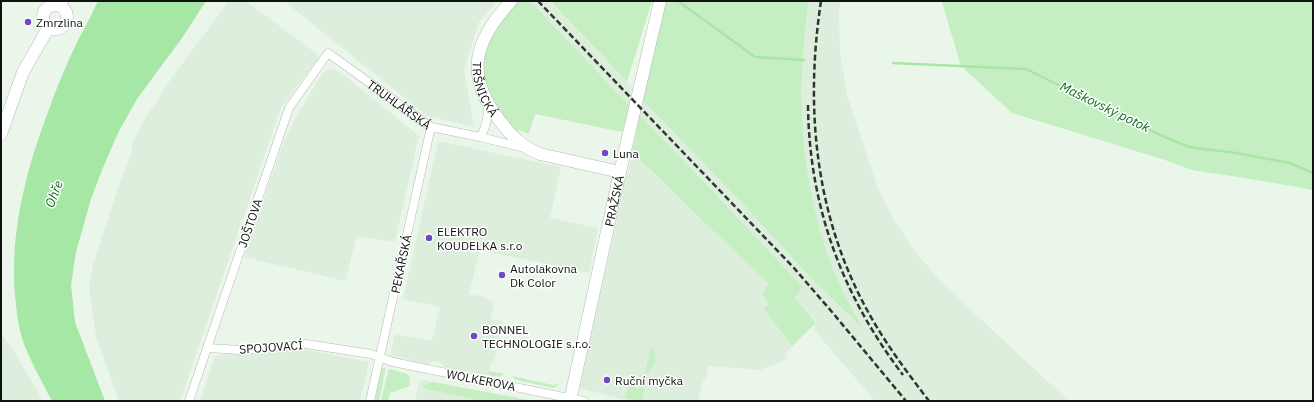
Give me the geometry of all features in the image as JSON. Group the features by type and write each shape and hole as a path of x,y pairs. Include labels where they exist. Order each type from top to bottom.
{"street":[{"name":"TRŠNICKÁ","path":"511,1 493,22 483,40 479,52 478,72 481,87 489,106 506,129 527,149"},
{"name":"PRAŽSKÁ","path":"570,400 620,172 660,1"},
{"path":"44,4 63,4 66,14 65,23 58,28 53,29 49,27 45,24 43,17 44,4"},
{"path":"1,134 23,72 49,27"},
{"name":"TRUHLÁŘSKÁ","path":"328,53 431,127 480,137 527,149 540,154 620,172"},
{"name":"JOŠTOVA","path":"189,401 289,108 328,53"},
{"path":"480,137 487,122 489,106"},
{"name":"PEKAŘSKÁ","path":"370,401 431,127"},
{"name":"SPOJOVACÍ","path":"208,348 240,350 306,344 370,354 380,358"},
{"name":"WOLKEROVA","path":"380,358 570,400 583,401"}],"shaded area":[{"path":"229,1 246,1 317,54 318,59 281,108 180,401 119,401 96,337 89,287 93,265 131,154 134,139 171,79"},
{"path":"284,1 497,1 479,22 464,70 474,127 427,116"},
{"path":"518,1 530,1 630,106 622,132 535,114 529,134 507,126 492,102 481,65 483,53 500,19"},
{"path":"530,1 549,1 743,204 811,278 862,328 832,268 813,207 804,148 802,120 802,64 809,1 840,1 840,53 847,95 877,186 892,217 915,251 934,274 1069,401 875,401 814,330 816,322 795,298 803,287"},
{"path":"550,1 652,1 627,82"},
{"path":"666,1 809,1 802,69 803,136 807,169 821,234 832,267 842,291 863,329 811,278 743,204 641,98"},
{"path":"942,1 1313,1 1313,190 1192,170 1162,159 1012,113 961,66"},
{"path":"329,69 339,71 419,136 395,242 357,236 345,281 244,257 283,144 295,119 323,72"},
{"path":"639,114 803,287 795,298 816,323 792,346 763,308 769,304 762,293 769,284 662,180 632,153"},
{"path":"438,141 561,167 550,218 598,228 589,273 480,250 469,294 485,297 494,303 490,319 503,321 494,362 491,361 489,374 445,366 443,363 434,361 426,364 390,355 395,334 432,341 440,307 403,299"},
{"path":"632,153 662,180 769,284 766,288 769,304 763,308 792,346 785,355 786,360 760,370 709,366 705,381 703,381 698,401 629,401 579,388"},
{"path":"1,334 13,350 43,401 1,401"},
{"path":"651,347 654,350 656,358 655,362 650,370 644,375"},
{"path":"291,348 369,362 360,401 200,401 215,356"},
{"path":"441,363 445,366 489,374 489,371 504,374 500,377 444,367"},
{"path":"386,367 379,401 375,401 381,369"},
{"path":"390,369 407,374 410,378 409,383 411,384 390,393 388,401 381,401 388,371"},
{"path":"512,376 553,385 562,383 553,388 516,380"},
{"path":"420,380 516,397 532,401 415,401"},
{"path":"433,382 532,401 481,401 423,388 423,386"},
{"path":"639,385 645,390 642,401 625,398 628,386 638,389"}],"water":[{"name":"Ohře","path":"98,1 206,1 182,38 137,99 118,133 91,199 76,252 71,285 75,322 105,401 52,401 28,354 22,338 16,309 14,256 20,207 32,159 65,67"}],"waterway":[{"name":"Maškovský potok","path":"678,1 755,57 804,60"},
{"name":"Maškovský potok","path":"893,63 1026,69 1160,135 1189,147 1236,153 1290,163 1313,173"}],"railway":[{"path":"538,1 794,268 906,401"},
{"path":"821,1 816,43 814,85 815,126 820,167 828,208 839,248 855,286 881,334 929,401"},
{"path":"808,105 810,142 815,179 822,214 833,248 846,281 863,313 881,345 903,375"}],"place":[{"name":"Zmrzlina","path":"28,22"},
{"name":"Luna","path":"605,153"},
{"name":"ELEKTRO KOUDELKA s.r.o","path":"429,238"},
{"name":"Autolakovna Dk Color","path":"502,275"},
{"name":"BONNEL TECHNOLOGIE s.r.o.","path":"474,336"},
{"name":"Ruční myčka","path":"607,380"}]}
